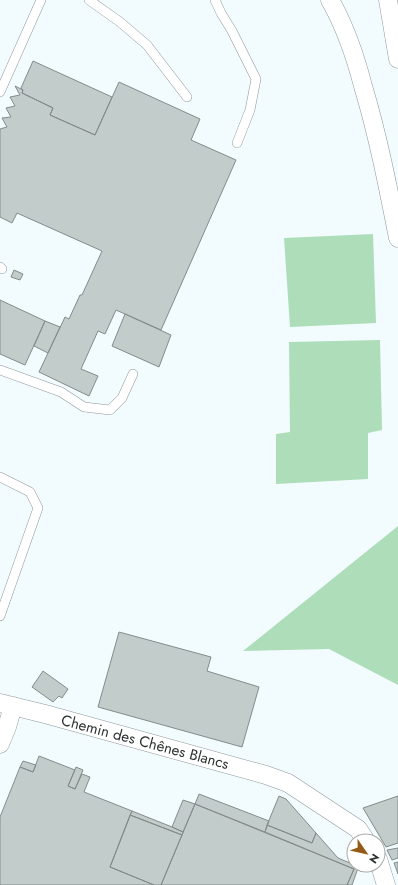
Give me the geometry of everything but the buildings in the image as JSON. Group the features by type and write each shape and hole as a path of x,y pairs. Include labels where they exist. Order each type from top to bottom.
{"street":[{"path":"330,0 342,21 369,106 398,238"},
{"path":"388,0 398,59"},
{"path":"0,744 7,727 6,705"},
{"name":"Chemin des Chênes Blancs","path":"6,705 45,714 266,775 288,783 358,829 361,833"},
{"path":"383,873 386,885"}],"lane":[{"path":"0,92 41,0"},
{"path":"89,0 120,22 147,44 187,97"},
{"path":"215,0 256,79 250,110 237,143"},
{"path":"0,370 61,392 84,407 110,410 122,398 133,374"},
{"path":"0,477 30,492 38,508 0,616"}],"green space":[{"path":"373,234 376,323 290,327 284,238"},
{"path":"380,340 382,430 368,433 368,479 276,484 276,434 290,432 289,342"},
{"path":"398,526 398,685 329,649 243,651"}]}
